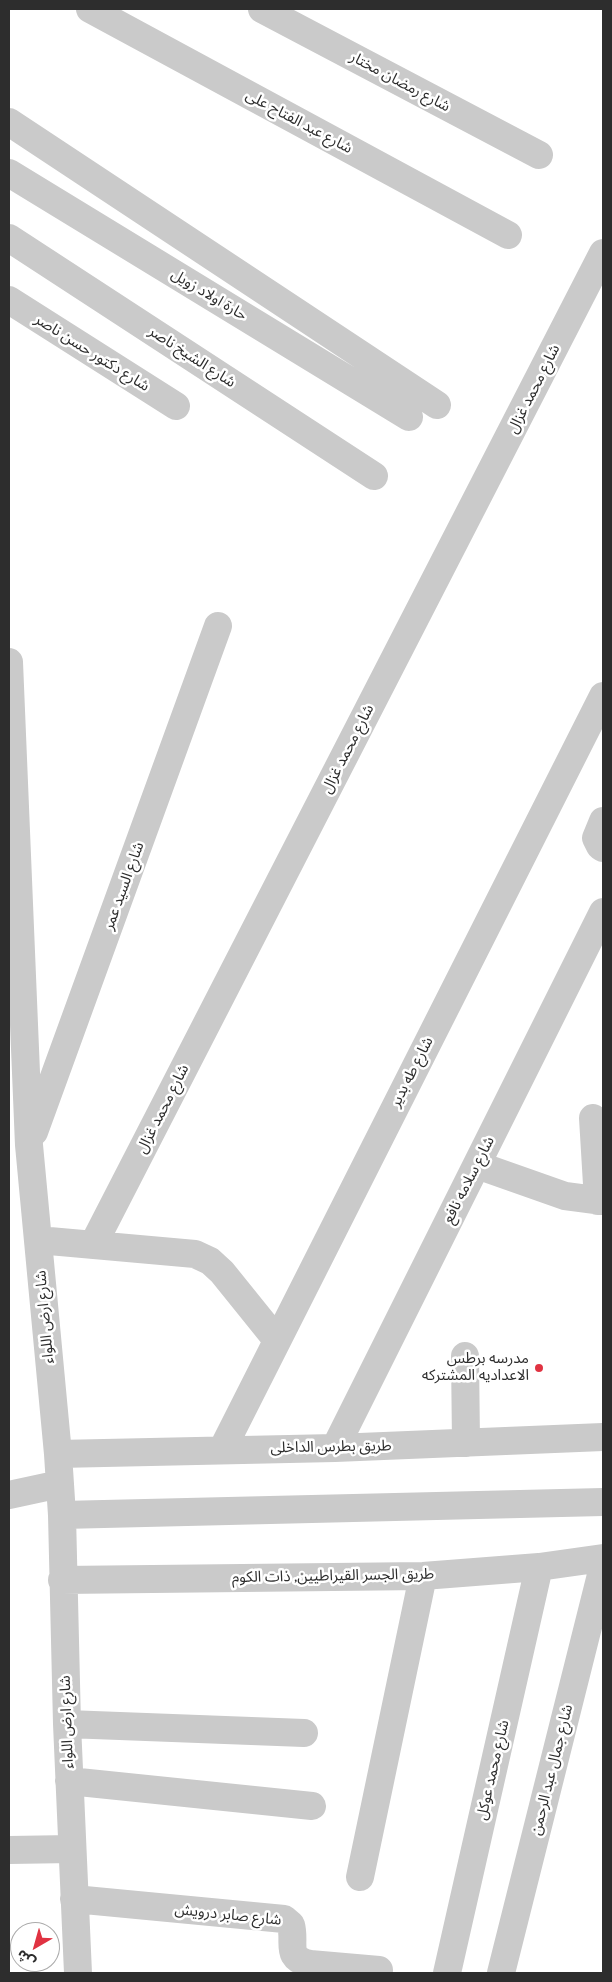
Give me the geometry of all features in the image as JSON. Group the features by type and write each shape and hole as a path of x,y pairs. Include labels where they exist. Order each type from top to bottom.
{"street":[{"name":"شارع عبد الفتاح على","path":"90,9 508,235"},
{"name":"شارع رمضان مختار","path":"262,9 539,155"},
{"path":"9,122 437,405"},
{"name":"حارة اولاد زويل","path":"9,172 409,417"},
{"name":"شارع الشيخ ناصر","path":"9,238 374,476"},
{"name":"شارع محمد غزال","path":"93,1245 603,253"},
{"name":"شارع دكتور حسن ناصر","path":"9,300 176,406"},
{"name":"شارع السيد عمر","path":"30,1145 218,626"},
{"name":"شارع ارض اللواء","path":"9,662 15,959 62,1515 62,1580 67,1724 78,1973"},
{"name":"شارع طه بدير","path":"222,1450 276,1339 603,696"},
{"path":"603,821 596,838 603,848"},
{"name":"شارع سلامه نافع","path":"335,1448 603,912"},
{"path":"477,1165 565,1196 601,1201 593,1118"},
{"path":"38,1240 196,1254 210,1261 222,1272 276,1339"},
{"path":"465,1356 466,1443"},
{"name":"طريق بطرس الداخلى","path":"58,1454 335,1448 603,1437"},
{"path":"9,1495 60,1484"},
{"path":"62,1515 603,1502"},
{"name":"طريق الجسر القيراطيين, ذات الكوم","path":"62,1580 423,1576 539,1567 603,1558"},
{"name":"شارع محمد عوكل","path":"447,1973 539,1567"},
{"name":"شارع جمال عبد الرحمن","path":"501,1973 603,1567"},
{"path":"360,1877 423,1576"},
{"path":"67,1724 304,1733"},
{"path":"69,1781 312,1806"},
{"path":"9,1850 72,1849"},
{"name":"شارع صابر درويش","path":"74,1900 284,1919 291,1926 292,1951 299,1960 310,1964 380,1970"}],"place":[{"name":"مدرسه برطس الاعداديه المشتركه","path":"539,1368"}]}
